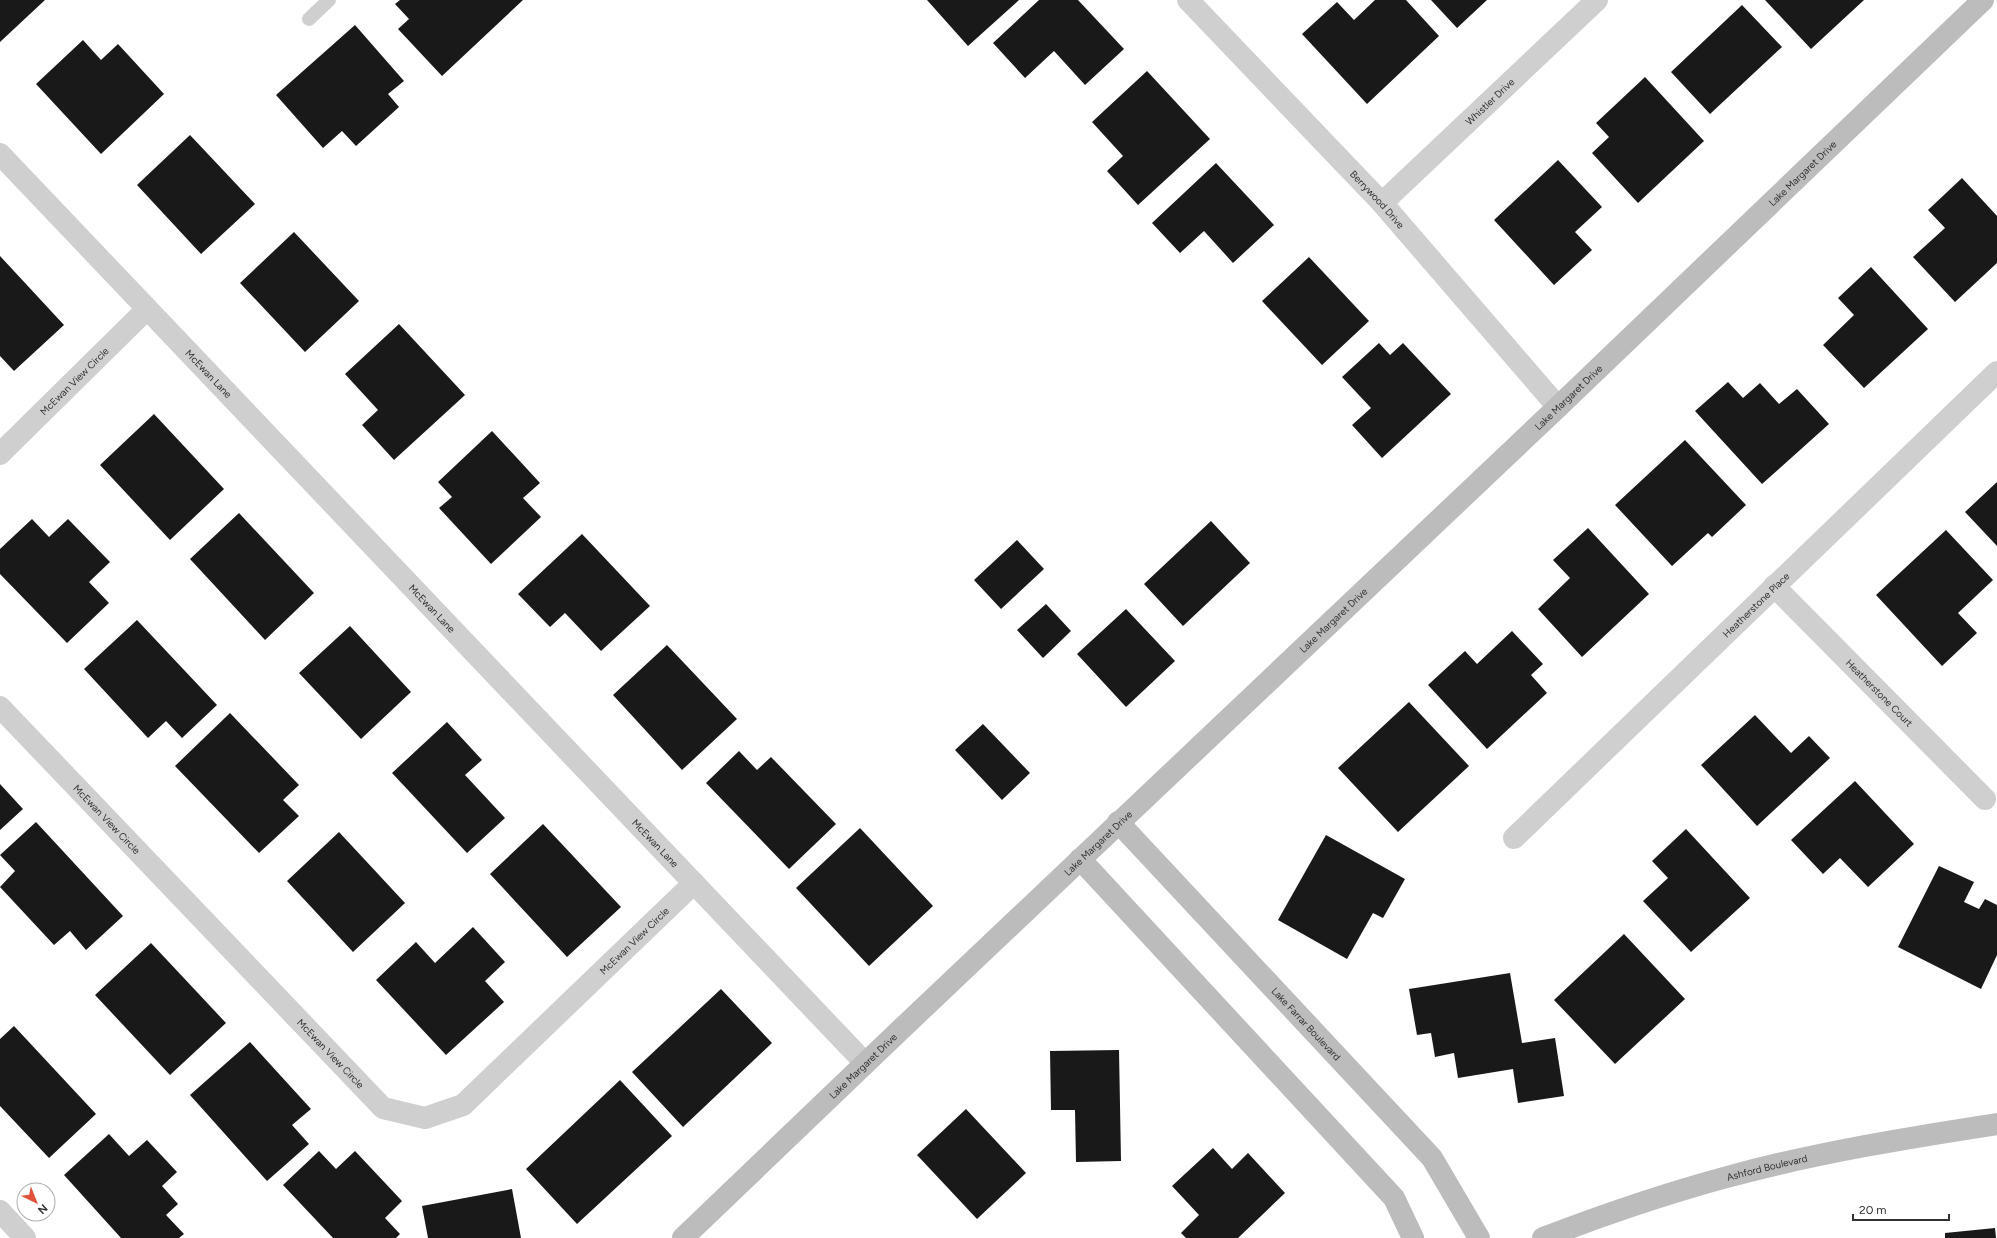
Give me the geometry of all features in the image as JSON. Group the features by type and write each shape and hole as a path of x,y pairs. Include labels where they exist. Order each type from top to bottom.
{"street":[{"name":"Berrywood Drive","path":"1188,0 1382,204 1558,407"},
{"name":"Whistler Drive","path":"1382,204 1596,0"},
{"name":"Lake Margaret Drive","path":"683,1238 1118,822 1558,407 1983,0"},
{"name":"McEwan Lane","path":"0,154 865,1063"},
{"name":"McEwan View Circle","path":"0,454 147,309"},
{"name":"Heatherstone Place","path":"1514,838 1997,372"},
{"name":"Heatherstone Court","path":"1774,586 1985,799"},
{"name":"McEwan View Circle","path":"0,707 383,1108 425,1118 463,1105 694,883"},
{"name":"Lake Farrar Boulevard","path":"1118,822 1432,1158 1479,1238"},
{"path":"1080,859 1394,1198 1413,1238"},
{"name":"Ashford Boulevard","path":"1543,1238 1614,1211 1727,1177 1891,1140 1997,1124"},
{"path":"0,1211 25,1238"}],"lane":[{"path":"309,19 329,0"}],"building":[{"path":"0,0 45,0 0,42"},
{"path":"400,0 523,0 442,76 398,29 409,19 395,4"},
{"path":"927,0 1019,0 968,46"},
{"path":"1039,0 1078,0 1124,49 1085,85 1054,51 1025,78 993,43"},
{"path":"1375,0 1406,0 1439,36 1367,104 1302,34 1337,2 1354,20"},
{"path":"1431,0 1487,0 1457,28"},
{"path":"1765,0 1864,0 1811,49"},
{"path":"1742,5 1782,47 1710,114 1671,72"},
{"path":"355,25 404,81 388,94 399,107 356,146 342,131 323,148 276,95"},
{"path":"83,40 101,60 118,44 164,94 101,154 36,84"},
{"path":"1147,71 1210,139 1138,205 1107,171 1123,156 1092,122"},
{"path":"1645,77 1704,141 1638,203 1592,153 1609,137 1596,123"},
{"path":"190,135 255,204 201,254 137,185"},
{"path":"1558,160 1602,207 1575,232 1592,250 1554,285 1494,220"},
{"path":"1216,163 1274,225 1233,263 1204,231 1180,253 1152,223"},
{"path":"1962,178 1997,216 1997,263 1955,302 1913,257 1945,228 1928,210"},
{"path":"294,232 359,301 305,352 240,283"},
{"path":"0,256 64,325 14,371 0,356"},
{"path":"1309,257 1369,321 1322,365 1262,301"},
{"path":"1871,267 1928,329 1864,388 1823,345 1854,315 1838,298"},
{"path":"399,324 465,395 394,460 362,425 378,410 345,374"},
{"path":"1379,343 1390,355 1403,343 1451,394 1382,458 1352,425 1371,408 1342,377"},
{"path":"1728,382 1743,398 1760,383 1779,404 1797,389 1829,424 1762,484 1695,411"},
{"path":"154,414 224,489 170,540 100,465"},
{"path":"492,431 540,483 523,498 541,517 491,564 439,508 452,497 438,482"},
{"path":"1685,440 1746,505 1712,537 1708,533 1672,566 1615,505"},
{"path":"1997,482 1997,546 1965,512"},
{"path":"239,513 314,593 265,640 190,559"},
{"path":"32,519 49,537 68,519 110,562 89,582 109,603 67,643 0,574 0,549"},
{"path":"1211,521 1250,563 1183,626 1144,584"},
{"path":"1588,528 1649,594 1582,657 1538,609 1570,578 1553,560"},
{"path":"1946,530 1993,580 1958,613 1977,633 1942,666 1876,595"},
{"path":"582,534 650,606 601,651 565,613 550,627 518,594"},
{"path":"1017,540 1044,569 1001,609 974,580"},
{"path":"1046,604 1071,631 1043,658 1017,630"},
{"path":"1126,609 1175,661 1126,707 1077,654"},
{"path":"137,620 217,705 182,738 166,721 148,738 84,669"},
{"path":"350,626 411,692 361,739 299,673"},
{"path":"1512,631 1543,664 1531,675 1547,693 1487,749 1428,685 1465,651 1477,664"},
{"path":"667,645 737,719 682,770 613,695"},
{"path":"1409,702 1469,766 1398,832 1338,768"},
{"path":"230,713 299,785 283,800 299,816 259,853 175,766"},
{"path":"1755,715 1791,753 1809,736 1830,758 1757,826 1701,765"},
{"path":"447,722 482,760 465,775 505,818 467,853 392,773"},
{"path":"983,724 1030,773 1002,800 955,750"},
{"path":"739,751 757,770 771,757 836,824 789,869 706,783"},
{"path":"1855,781 1914,844 1868,887 1840,858 1823,874 1791,840"},
{"path":"0,784 23,809 0,830"},
{"path":"36,822 123,916 86,950 70,931 54,945 0,887 15,871 0,855"},
{"path":"543,824 621,907 567,957 490,874"},
{"path":"860,828 933,906 869,966 796,888"},
{"path":"1686,829 1750,898 1691,952 1643,901 1668,878 1652,861"},
{"path":"339,832 405,903 353,952 287,881"},
{"path":"1326,835 1405,879 1383,918 1373,913 1347,959 1278,920"},
{"path":"1939,866 1974,882 1964,902 1979,909 1985,899 1997,905 1997,955 1981,989 1898,947"},
{"path":"473,927 505,962 485,981 504,1002 446,1055 376,980 416,942 435,963"},
{"path":"1624,934 1685,999 1615,1064 1554,1000"},
{"path":"151,943 226,1023 170,1075 95,995"},
{"path":"1510,973 1522,1043 1555,1038 1564,1096 1518,1103 1513,1069 1458,1078 1454,1053 1435,1057 1431,1033 1417,1035 1409,989"},
{"path":"721,989 772,1043 683,1127 632,1072"},
{"path":"14,1026 96,1114 49,1158 0,1106 0,1039"},
{"path":"250,1042 311,1109 292,1125 309,1144 267,1181 190,1095"},
{"path":"1119,1050 1121,1161 1076,1162 1075,1110 1051,1110 1050,1051"},
{"path":"620,1080 672,1136 577,1224 526,1169"},
{"path":"966,1109 1026,1173 977,1219 917,1155"},
{"path":"109,1134 129,1156 147,1140 177,1172 162,1186 178,1204 166,1215 184,1234 179,1238 121,1238 64,1175"},
{"path":"1213,1148 1232,1169 1248,1153 1285,1193 1238,1238 1186,1238 1181,1233 1199,1215 1172,1186"},
{"path":"319,1151 336,1169 355,1151 402,1201 385,1218 400,1234 396,1238 333,1238 283,1185"},
{"path":"512,1189 521,1238 428,1238 422,1206"},
{"path":"1995,1228 1996,1238 1945,1238 1945,1233"}]}
